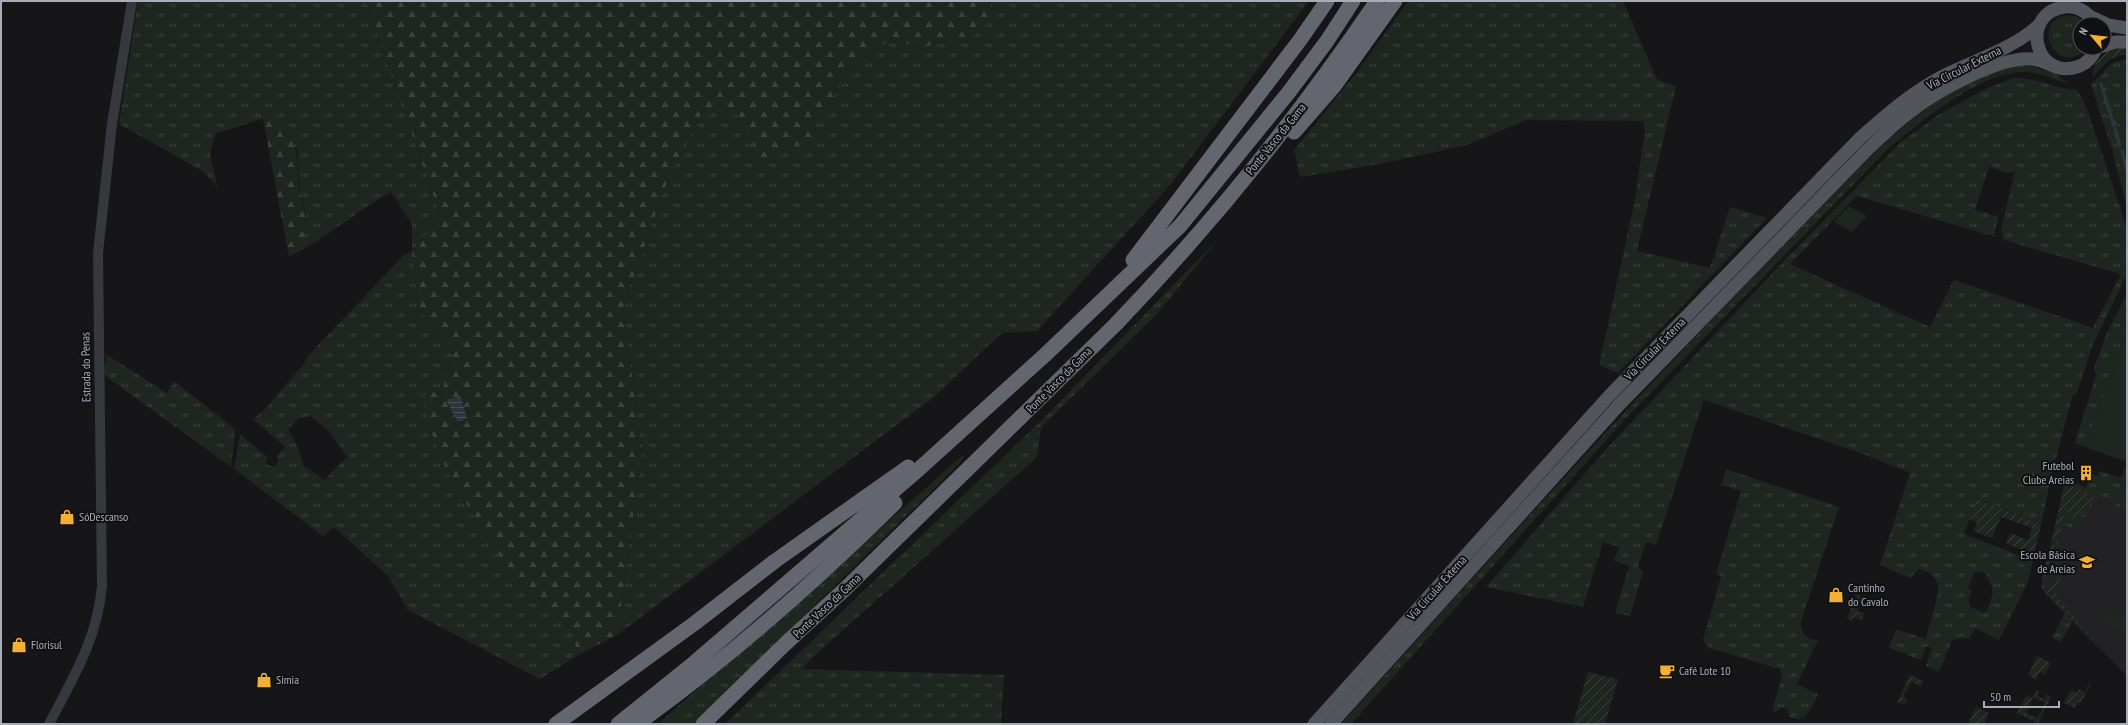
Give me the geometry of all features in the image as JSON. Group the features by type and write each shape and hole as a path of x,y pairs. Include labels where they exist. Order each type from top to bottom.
{"highway":[{"path":"1105,296 1300,40 1326,1"},
{"path":"1159,227 1206,178 1305,48 1337,1"},
{"name":"Ponte Vasco da Gama","path":"618,724 700,658 871,511 977,417 1180,226 1289,92 1327,41 1353,1"},
{"name":"Ponte Vasco da Gama","path":"703,724 784,645 846,589 1153,286 1251,170 1304,103 1377,1"},
{"path":"1153,286 1254,178 1335,85 1395,1"},
{"name":"Ponte Vasco da Gama","path":"556,724 695,623 775,561 977,417"},
{"name":"Ponte Vasco da Gama","path":"637,724 691,685 832,563 921,476 977,417"}],"main road":[{"name":"Via Circular Externa","path":"1314,724 1609,396 1860,138 1898,104 1941,77 2026,37 2049,13 2057,8 2067,6 2076,8 2086,16"},
{"path":"2039,25 2036,35 2039,50 2048,62 2056,67 2071,68 2080,66 2092,56"},
{"path":"2112,26 2127,28"},
{"path":"2112,43 2127,42"},
{"name":"Via Circular Externa","path":"1331,724 1619,405 1869,148 1906,114 1948,88 1992,67 2018,59 2035,59 2056,67"}],"street":[{"name":"Estrada do Penas","path":"50,724 94,633 100,609 102,586 98,253 112,124 132,1"}],"shaded area":[{"path":"461,397 467,418 458,422 447,402 448,399"},
{"name":"Escola Básica de Areias","path":"2066,477 2127,512 2127,676 2048,596 2041,587"}],"green space":[{"path":"138,1 366,1 440,215 412,251 412,224 391,192 315,242 289,257 306,232 307,217 300,194 297,149 263,111 258,120 215,134 210,154 218,188 204,172 119,124"},
{"path":"366,1 990,1 992,20 971,38 916,48 894,37 847,71 810,138 765,163 755,159 751,130 736,114 703,110 665,187 623,308 642,449 617,635 578,655 571,630 505,565 449,476 430,429 423,397 431,389 440,398 454,351 419,311 412,251 440,215"},
{"path":"990,1 1309,1 1171,184 1037,331 1002,333 934,397 617,635 642,449 623,308 665,187 703,110 736,113 751,130 755,159 810,138 847,71 894,37 916,48 933,44 992,20"},
{"path":"1408,1 1623,1 1657,80 1676,86 1637,251 1710,268 1730,207 1767,218 1618,373 1599,365 1635,200 1645,130 1643,121 1526,120 1467,145 1380,164 1300,177 1294,150 1358,71"},
{"path":"2071,15 2074,16 2072,16 2072,56 2076,56 2066,57 2057,53 2051,45 2048,35 2050,26 2057,19"},
{"path":"2127,46 2127,54 2110,59 2092,77 2093,70 2099,59 2103,56 2112,56 2112,50"},
{"path":"2127,59 2127,207 2113,155 2113,149 2111,147 2091,85 2112,63"},
{"path":"2028,65 2054,73 2069,84 2043,75 2027,72 2010,73 1991,79 1953,99 1917,125 1888,149 1627,417 1351,724 1341,724 1642,394 1744,286 1879,148 1914,117 1938,100 1962,86 1988,74"},
{"path":"2013,78 2021,78 2038,81 2061,88 2077,90 2086,106 2126,225 2127,274 2093,344 2076,396 2073,394 2053,469 2041,525 1977,498 1964,534 2033,561 2028,582 1999,640 1975,628 1969,639 1961,637 1952,641 1939,672 1926,666 1932,648 1926,646 1921,660 1889,648 1896,629 1926,639 1938,591 1936,580 1926,571 1919,569 1910,578 1880,565 1910,473 1858,452 1704,400 1656,545 1646,542 1638,566 1643,572 1630,616 1615,613 1629,566 1614,561 1619,547 1603,542 1583,607 1486,587 1609,446 1784,261 1901,142 1938,115 1985,89","holes":["1989,167 2008,173 2015,171 2001,230 2004,240 2121,274 2093,328 1954,280 1930,327 1790,264 1857,196 1996,237 1994,234 1999,217 1975,210","1984,572 1992,587 1991,602 1985,613 1970,607 1968,599 1972,590 1968,588 1974,573"]},
{"path":"2104,87 2107,88 2121,141 2118,144 2103,109 2101,91"},
{"path":"263,111 276,117 285,125 291,134 297,156 300,193 307,227 303,239 289,257 263,119 258,120"},
{"path":"1849,206 1867,216 1852,232 1834,222"},
{"path":"1220,237 1157,314 1041,427 1037,457 814,656 802,669 1004,675 1001,724 725,724 1045,417"},
{"path":"412,251 419,311 454,351 440,398 449,476 505,565 571,630 578,655 540,679 408,610 388,576 334,527 323,536 234,469 240,434 267,457 266,464 273,467 278,462 277,457 285,447 253,419 264,410 304,364 307,357 403,256","holes":["310,416 330,432 347,457 324,480 303,465 298,447 288,429 299,418"]},
{"path":"2127,294 2127,331 2085,447 2075,443 2096,375 2094,369 2107,332"},
{"path":"2127,331 2127,462 2085,447"},
{"path":"107,355 167,393 174,381 234,428 235,434 231,467 104,375"},
{"path":"963,455 964,457 954,469 694,724 658,724"},
{"path":"2127,462 2127,512 2098,495 2077,532 2063,523 2065,512 2079,520 2093,497 2072,485 2073,481 2086,488 2091,474 2097,476 2099,471 2121,478"},
{"path":"1726,469 1839,507 1801,621 1802,629 1805,635 1810,639 1818,640 1797,684 1818,694 1808,713 1800,718 1796,719 1790,717 1788,711 1783,707 1775,712 1772,711 1782,676 1780,669 1709,648 1703,640 1721,576 1716,574 1741,491 1721,485"},
{"path":"2066,477 2073,481 2072,485 2093,497 2079,520 2065,512 2057,544 2051,543"},
{"path":"1976,498 2041,525 2034,555 2006,543 2010,533 2028,540 2032,528 2001,517 1992,538 1973,531 1977,522 1969,519"},
{"path":"2050,545 2057,546 2050,575 2042,580"},
{"path":"2066,561 2056,595 2101,650 2041,587 2053,582"},
{"path":"1856,594 1862,596 1857,611 1864,613 1862,620 1853,617 1852,620 1847,619"},
{"path":"2110,606 2127,616 2127,637 2101,622"},
{"path":"2065,613 2072,621 2061,642 2052,638"},
{"path":"2037,656 2051,663 2045,675 2040,672 2036,680 2028,675"},
{"path":"1588,672 1618,679 1605,724 1573,724"},
{"path":"1910,675 1923,681 1921,686 1911,682 1903,697 1907,699 1904,705 1897,702"},
{"path":"2090,681 2091,682 2081,703 2077,702 2075,708 2064,703 2071,690 2077,693 2079,689 2085,692"},
{"path":"2037,690 2039,691 2037,695 2044,699 2046,694 2051,697 2038,723 2017,713 2026,695 2033,698 2026,713 2037,718 2045,703 2033,697"},
{"path":"1976,707 1989,713 1984,724 1968,724"}],"waterway":[{"path":"2101,84 2120,145"},
{"path":"2122,151 2127,172"}],"place":[{"name":"Futebol Clube Areias","path":"2086,473"},
{"name":"SóDescanso","path":"67,517"},
{"name":"Escola Básica de Areias","path":"2087,562"},
{"name":"Cantinho do Cavalo","path":"1836,595"},
{"name":"Florisul","path":"19,645"},
{"name":"Café Lote 10","path":"1667,671"},
{"name":"Simia","path":"264,680"}]}
